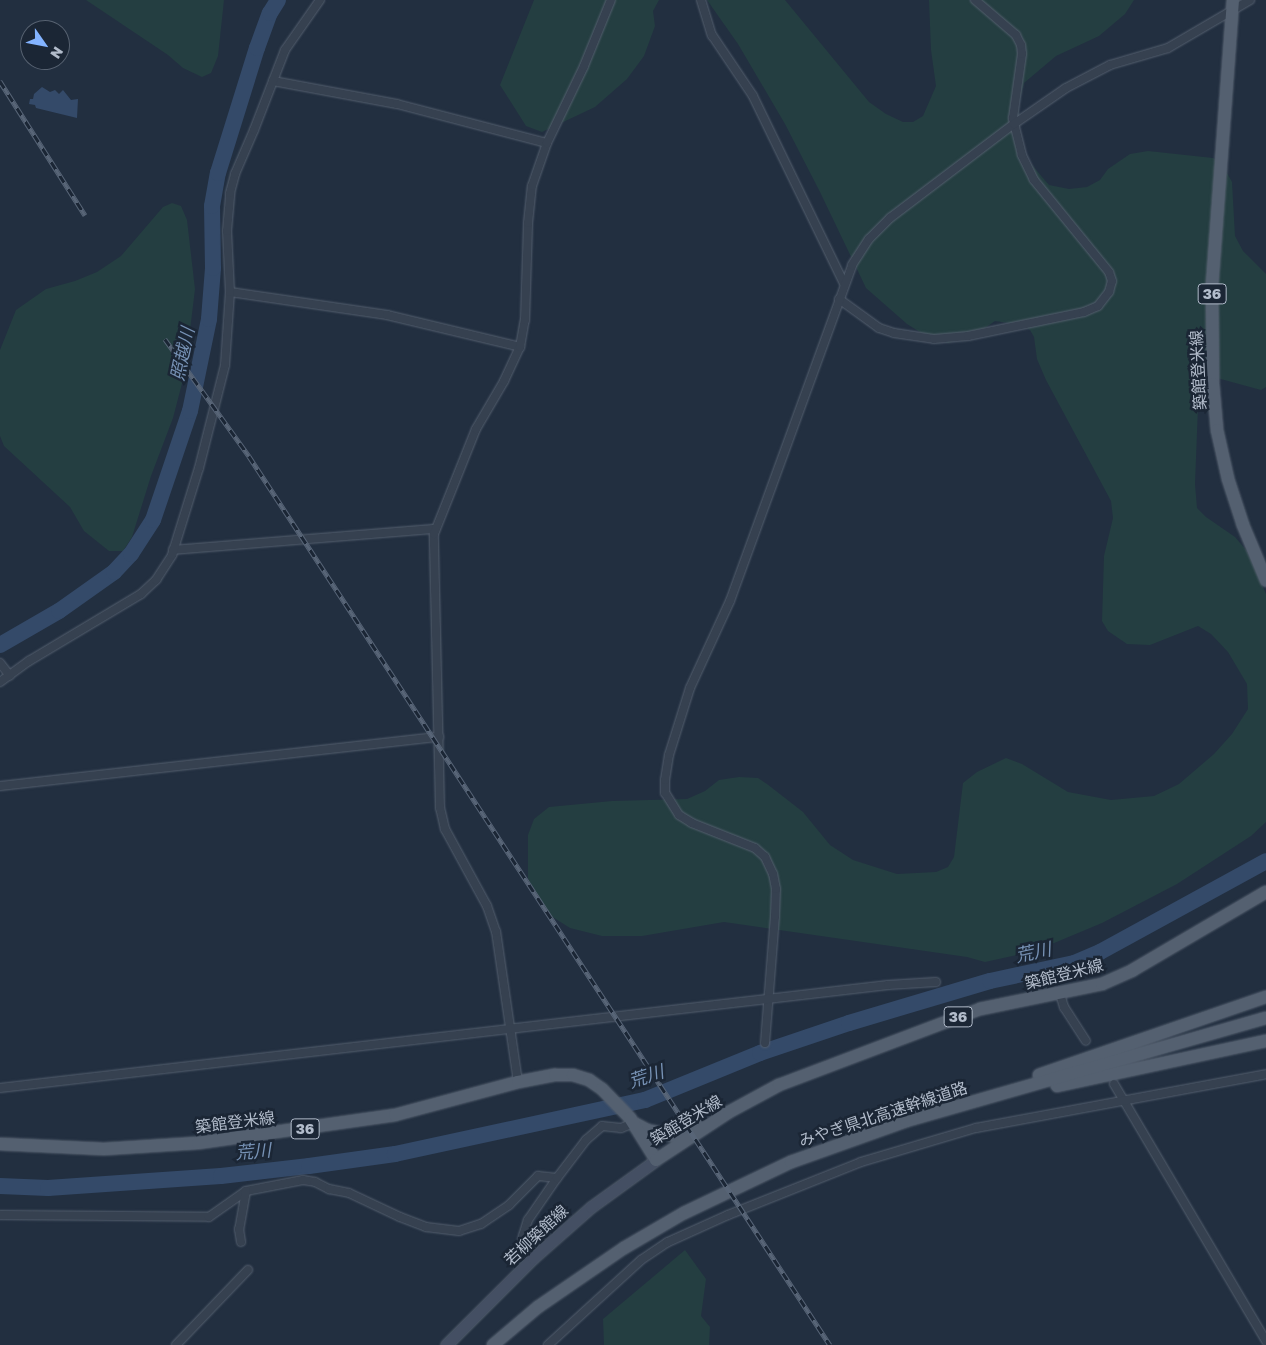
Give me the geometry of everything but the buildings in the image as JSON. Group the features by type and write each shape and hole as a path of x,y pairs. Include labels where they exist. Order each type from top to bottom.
{"main road":[{"name":"築館登米線","path":"1232,5 1212,286 1213,384 1217,430 1228,479 1243,525 1266,580"},
{"name":"築館登米線","path":"0,1144 104,1148 198,1144 395,1115 518,1082 555,1075 573,1075 589,1080 618,1103 632,1120 656,1160 730,1112 779,1085 980,1009 1102,984 1133,970 1266,892"},
{"path":"906,1121 1266,997"},
{"name":"みやぎ県北高速幹線道路","path":"493,1345 538,1307 579,1277 624,1248 684,1213 791,1162 906,1121 1266,1018"},
{"path":"906,1121 1266,1041"},
{"path":"632,1120 647,1130 675,1136 705,1120 730,1112"},
{"name":"若柳築館線","path":"446,1345 533,1258 591,1207 656,1160"}],"street":[{"path":"0,682 29,661 141,594 164,569 173,550 199,468 226,365 230,292 227,231 230,193 234,174 274,81 285,50 320,0"},
{"path":"518,1082 496,932 487,906 445,829 440,808 435,529 476,429 504,381 520,347 525,320 528,223 532,186 547,143 584,66 612,0"},
{"path":"700,0 712,36 753,96 844,284"},
{"path":"839,299 879,328 894,333 934,339 994,331 1084,312 1098,306 1109,292 1112,281 1109,272 1034,180 1022,155 1014,124 1022,54 1021,45 1016,36 975,0"},
{"path":"765,1042 776,907 776,890 773,874 765,857 755,848 692,823 679,815 664,793 665,780 669,755 690,688 730,601 844,284 859,252 879,228 1014,124 1086,76 1110,65 1168,48 1232,5 1250,0"},
{"path":"274,81 397,104 547,143"},
{"path":"230,292 387,315 520,347"},
{"path":"173,550 435,529"},
{"path":"0,663 10,676"},
{"path":"0,786 439,737"},
{"path":"0,1088 768,999 936,982"},
{"path":"1060,994 1064,1007 1086,1041"},
{"path":"548,1345 641,1260 668,1242 728,1215 861,1162 976,1128 1123,1099 1181,1091 1266,1074"},
{"path":"1114,1084 1266,1341"},
{"path":"533,1258 522,1242 528,1220 558,1178 586,1140 602,1126 621,1128 632,1120"},
{"path":"0,1215 208,1217 246,1191 304,1180 349,1193 418,1224 458,1231 481,1224 509,1205 525,1192 538,1176 558,1178"},
{"path":"241,1242 239,1229 246,1191"},
{"path":"176,1345 248,1270"}],"green space":[{"path":"86,0 224,0 218,56 211,73 202,77 183,68 168,55"},
{"path":"534,0 659,0 653,11 655,26 644,56 627,79 595,107 542,132 526,126 500,85"},
{"path":"707,0 785,0 869,102 886,114 903,122 913,122 923,116 936,86 931,50 929,0 1134,0 1125,14 1099,36 1056,56 1024,83 1018,107 1020,137 1026,158 1049,185 1069,189 1087,187 1100,180 1108,169 1130,154 1148,151 1213,158 1222,164 1232,182 1235,236 1243,251 1266,274 1266,387 1261,390 1217,378 1208,381 1198,407 1195,484 1197,508 1206,517 1235,537 1247,551 1266,594 1266,822 1251,836 1177,884 1102,923 1035,951 985,962 967,957 724,922 642,936 602,936 570,928 551,916 528,879 528,835 534,819 549,807 612,801 687,799 705,791 719,780 739,777 758,778 767,784 803,812 830,845 853,860 897,874 936,872 948,867 954,857 963,783 977,772 1006,758 1022,764 1068,792 1111,800 1154,796 1179,784 1214,754 1232,734 1248,709 1247,684 1228,652 1211,634 1198,626 1150,645 1127,644 1108,631 1102,621 1104,556 1113,518 1111,501 1046,380 1037,359 1034,337 1030,330 1022,325 995,321 972,337 948,343 923,334 907,324 866,288 785,124 738,44"},
{"path":"172,203 181,206 187,220 195,289 185,372 173,418 151,476 132,537 123,551 109,551 84,531 70,507 4,446 0,436 0,350 16,310 46,289 75,281 97,272 121,256 163,207"},
{"path":"685,1250 706,1279 701,1316 710,1327 709,1345 604,1345 603,1319"}],"water":[{"path":"42,87 50,92 55,90 59,94 63,90 71,100 78,99 77,118 36,108 35,105 29,104 30,99 33,99 34,94"}],"waterway":[{"name":"照越川","path":"0,645 59,611 114,572 131,554 153,520 190,411 209,319 213,268 212,206 218,173 257,48 270,13 278,0"},
{"name":"荒川","path":"0,1186 48,1188 221,1176 309,1166 395,1154 645,1100 760,1053 849,1023 990,981 1074,963 1100,952 1266,861"}],"railway":[{"path":"0,81 85,215"},
{"path":"165,339 249,456 830,1345"}]}
